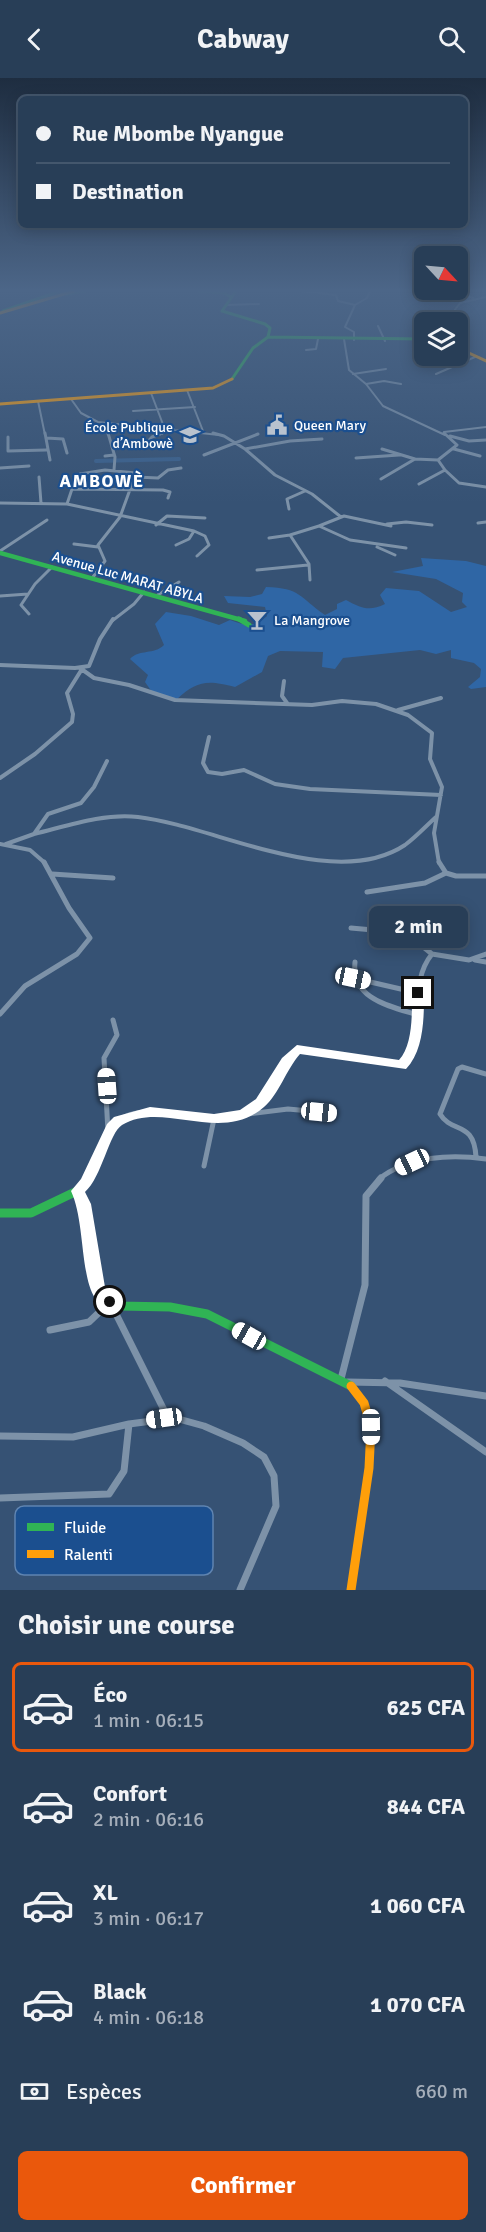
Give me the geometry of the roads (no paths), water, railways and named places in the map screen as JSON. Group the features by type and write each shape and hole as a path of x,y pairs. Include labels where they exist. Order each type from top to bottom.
{"main road":[{"path":"0,404 213,388 231,381 246,362"},
{"name":"Avenue Luc MARAT ABYLA","path":"0,552 245,621 249,625"},
{"path":"0,1213 20,1216 31,1214 77,1191 84,1204 98,1287 101,1295 110,1302 120,1306 184,1308 207,1314 286,1355 345,1380 359,1395 369,1417 372,1445 351,1590"}],"street":[{"path":"348,362 348,367 353,374 366,384 385,407 446,434 469,441 486,440"},
{"path":"436,374 465,362"},
{"path":"353,374 386,369"},
{"path":"366,384 384,381 401,384"},
{"path":"188,390 203,431"},
{"path":"151,393 164,427"},
{"path":"71,399 77,410 86,417 105,423 203,431 235,442 275,475 305,491 341,517 391,526"},
{"path":"38,401 47,438 46,450 50,460"},
{"path":"133,411 195,407"},
{"path":"105,423 114,455 114,470"},
{"path":"446,434 486,427"},
{"path":"143,447 152,437 177,428"},
{"path":"204,455 258,434"},
{"path":"382,449 415,459 438,460 457,445 446,434"},
{"path":"8,437 9,451 46,450"},
{"path":"47,438 63,439 67,453"},
{"path":"245,449 290,441 322,440"},
{"path":"454,449 480,456"},
{"path":"105,456 114,455"},
{"path":"356,458 378,459 399,455"},
{"path":"381,479 415,459"},
{"path":"438,460 459,483 486,487"},
{"path":"0,468 29,466"},
{"path":"136,477 158,478 168,470 181,468"},
{"path":"67,504 77,476 82,472 114,470 135,472 136,477 120,517 98,547"},
{"path":"419,484 445,470"},
{"path":"39,477 41,503"},
{"path":"73,489 167,491 170,492 168,498"},
{"path":"289,509 286,504 287,499 305,491"},
{"path":"0,503 67,504 156,525 194,531 205,536 209,545 197,556"},
{"path":"156,525 167,516 205,518"},
{"path":"269,538 290,535 341,517"},
{"path":"0,552 47,520"},
{"path":"384,525 406,522 432,525"},
{"path":"478,523 486,522"},
{"path":"319,526 345,538 406,548"},
{"path":"176,545 189,539 194,531"},
{"path":"290,535 308,565 310,580"},
{"path":"74,544 98,547"},
{"path":"372,544 394,555"},
{"path":"93,577 105,561 98,547"},
{"path":"32,562 39,558"},
{"path":"257,570 308,565"},
{"path":"29,614 21,605 52,567"},
{"path":"156,596 180,582"},
{"path":"0,665 81,668 89,666 94,660 100,639 113,619 134,604 144,592"},
{"path":"0,596 28,594"},
{"path":"81,668 94,678 129,685 175,700 312,705 329,701 382,705 398,710 432,733 430,759 442,787 434,832 440,867 446,873"},
{"path":"1,777 35,754 72,722 73,714 67,693 81,668"},
{"path":"284,681 282,696 287,703"},
{"path":"398,710 441,698"},
{"path":"209,738 203,763 208,772 215,774 244,770 275,784 310,789 441,795"},
{"path":"34,834 48,814 81,803 94,787 106,761"},
{"path":"2,844 104,818 136,817 173,823 303,860 343,862 389,851 404,844 436,817"},
{"path":"424,829 434,832"},
{"path":"0,1014 25,986 77,954 90,938 89,931 71,912 52,874 37,852 26,847 2,844"},
{"path":"367,891 425,883 446,873 486,876"},
{"path":"52,874 113,878"},
{"path":"351,928 406,933 432,954 486,962"},
{"path":"243,1115 261,1103 286,1061 297,1050 402,1065 411,1056 423,964 432,954"},
{"path":"469,960 486,954"},
{"path":"355,962 353,978 359,988 373,999 418,1015"},
{"path":"353,978 418,993"},
{"path":"108,1132 104,1058 117,1035 113,1020"},
{"path":"476,1156 476,1143 472,1136 443,1119 440,1114 458,1069 462,1067 486,1074"},
{"path":"77,1191 86,1183 97,1164 108,1132 118,1120 150,1112 214,1119 288,1108 331,1113"},
{"path":"204,1166 214,1119"},
{"path":"486,1159 476,1156 412,1162 370,1185 366,1196 365,1285 345,1380 382,1380 433,1386 486,1396"},
{"path":"50,1330 89,1322 110,1302 164,1410 164,1418"},
{"path":"382,1380 486,1452"},
{"path":"0,1436 74,1437 129,1424 175,1418 204,1426 243,1443 264,1457 274,1476 276,1506 240,1590"},
{"path":"0,1498 109,1494 120,1480 129,1440 129,1424"}],"waterway":[{"path":"96,461 179,459"}],"place":[{"name":"Queen Mary","path":"277,425"},
{"name":"École Publique d’Ambowè","path":"190,435"},
{"name":"La Mangrove","path":"257,620"}],"district":[{"name":"AMBOWÈ","path":"102,481"}]}
